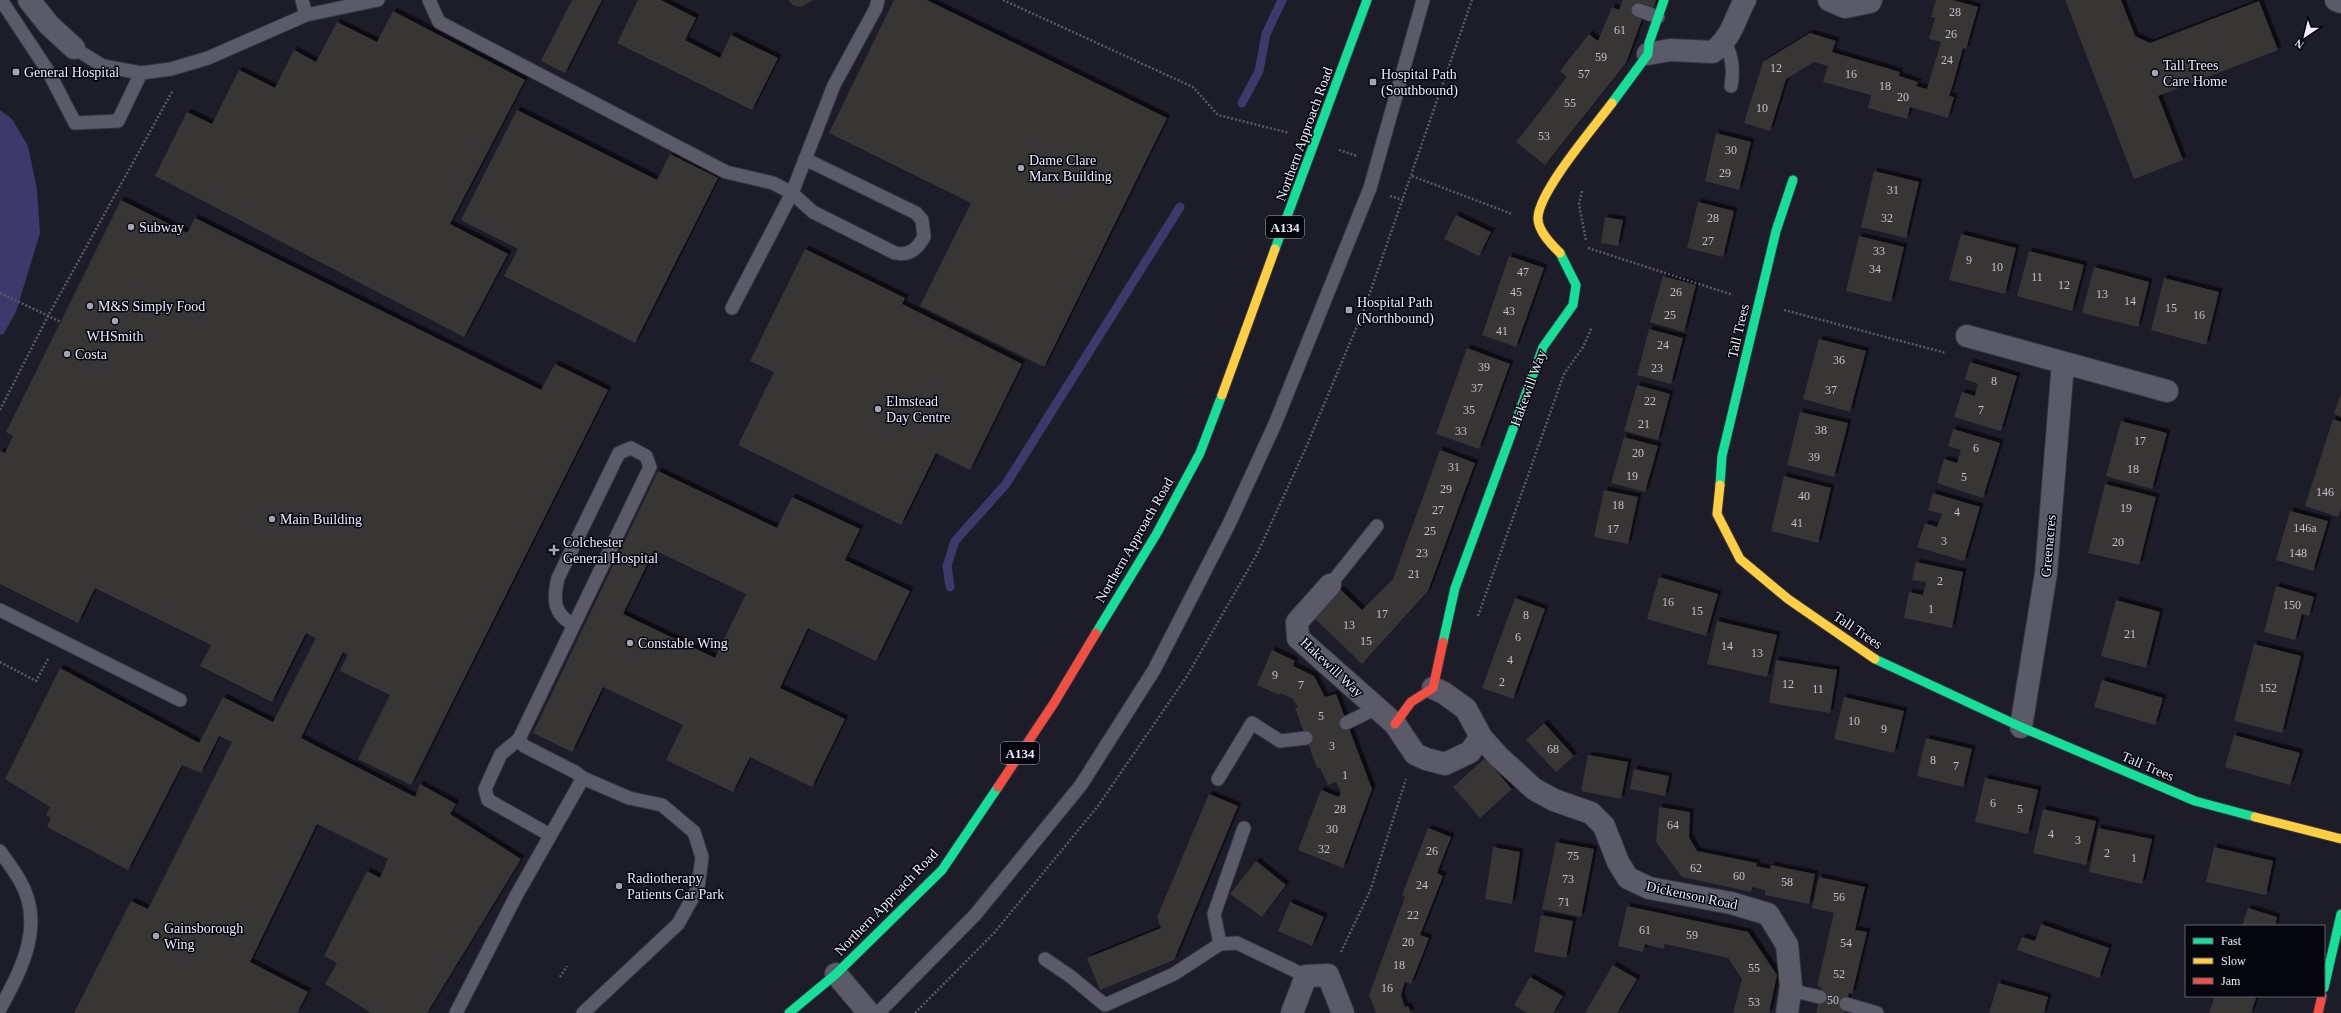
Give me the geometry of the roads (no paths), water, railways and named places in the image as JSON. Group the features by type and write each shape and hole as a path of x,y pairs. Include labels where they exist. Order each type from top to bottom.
{"street":[{"path":"29,0 49,25 74,48"},
{"name":"Northern Approach Road","path":"789,1013 836,974 942,870 1054,703 1157,533 1197,460 1316,142 1367,0"},
{"name":"Hakewill Way","path":"1432,688 1455,588 1543,347 1573,305 1576,285 1562,255 1546,238 1538,218 1544,195 1648,54 1649,44 1664,0"},
{"path":"1648,54 1670,50 1713,52 1724,42 1734,27 1745,0"},
{"path":"1829,0 1845,7 1870,2 1871,0"},
{"path":"2336,0 2341,2"},
{"name":"Tall Trees","path":"1793,180 1776,231 1722,456 1716,514 1740,559 1788,599 1881,663 2021,727 2195,801 2341,839"},
{"path":"1967,336 2168,390"},
{"name":"Greenacres","path":"2021,727 2046,573 2063,363"},
{"name":"Hakewill Way","path":"1330,585 1297,622 1298,638 1395,724 1415,754 1426,759 1445,764 1470,752 1481,737"},
{"path":"1395,724 1411,702 1432,688"},
{"name":"Dickenson Road","path":"1432,688 1444,692 1466,709 1481,737 1499,757 1534,789 1554,800 1591,813 1604,826 1618,862 1628,878 1648,888 1731,903 1768,914 1787,945 1790,990 1787,1013"},
{"path":"2325,984 2341,914"},
{"path":"836,974 869,1013"},
{"path":"1292,1013 1306,976 1328,975 1342,1013"},
{"path":"2318,1013 2322,997"}],"lane":[{"path":"1,0 48,71 75,123 118,122 141,72"},
{"path":"302,0 306,15"},
{"path":"74,48 103,66 141,72 171,69 208,58 306,15 378,0"},
{"path":"429,0 439,22 726,172 773,183 792,193 813,212 895,253 902,254 916,250 924,237 922,220 916,213 805,159"},
{"path":"732,308 792,193 834,85 876,8 878,0"},
{"path":"878,1013 975,915 1081,785 1154,670 1229,524 1278,417 1370,188 1423,0"},
{"path":"1638,10 1658,17"},
{"path":"1724,42 1731,54 1733,73 1731,86"},
{"path":"550,835 488,800 485,789 501,754 519,739 574,625 650,467 646,456 630,448 618,453 558,578 555,592 556,606 563,619 574,625"},
{"path":"1330,585 1377,526"},
{"path":"0,610 180,700"},
{"path":"1346,723 1377,708"},
{"path":"1218,779 1252,722 1280,741 1306,738"},
{"path":"519,739 524,746 583,778 629,798 662,805 694,832 702,857 698,888 678,924 583,1013"},
{"path":"456,1013 550,835 583,778"},
{"path":"1220,944 1214,914 1244,828"},
{"path":"0,851 20,880 29,904 31,933 22,967 0,1009"},
{"path":"1045,960 1070,976 1105,1005 1174,974 1220,944 1236,943 1306,976"},
{"path":"1790,990 1820,997"},
{"path":"1846,1004 1877,1013"}],"waterway":[{"path":"1242,103 1259,71 1266,34 1282,0"},
{"path":"950,587 947,566 955,541 1006,484 1180,207"}],"place":[{"name":"General Hospital","path":"16,72"},
{"name":"Tall Trees Care Home","path":"2155,73"},
{"name":"Hospital Path (Southbound)","path":"1373,82"},
{"name":"Dame Clare Marx Building","path":"1021,168"},
{"name":"Subway","path":"131,227"},
{"name":"M&S Simply Food","path":"90,306"},
{"name":"Hospital Path (Northbound)","path":"1349,310"},
{"name":"WHSmith","path":"115,321"},
{"name":"Costa","path":"67,354"},
{"name":"Elmstead Day Centre","path":"878,409"},
{"name":"Main Building","path":"272,519"},
{"name":"Colchester General Hospital","path":"554,550"},
{"name":"Constable Wing","path":"630,643"},
{"name":"Radiotherapy Patients Car Park","path":"619,886"},
{"name":"Gainsborough Wing","path":"156,936"}]}
